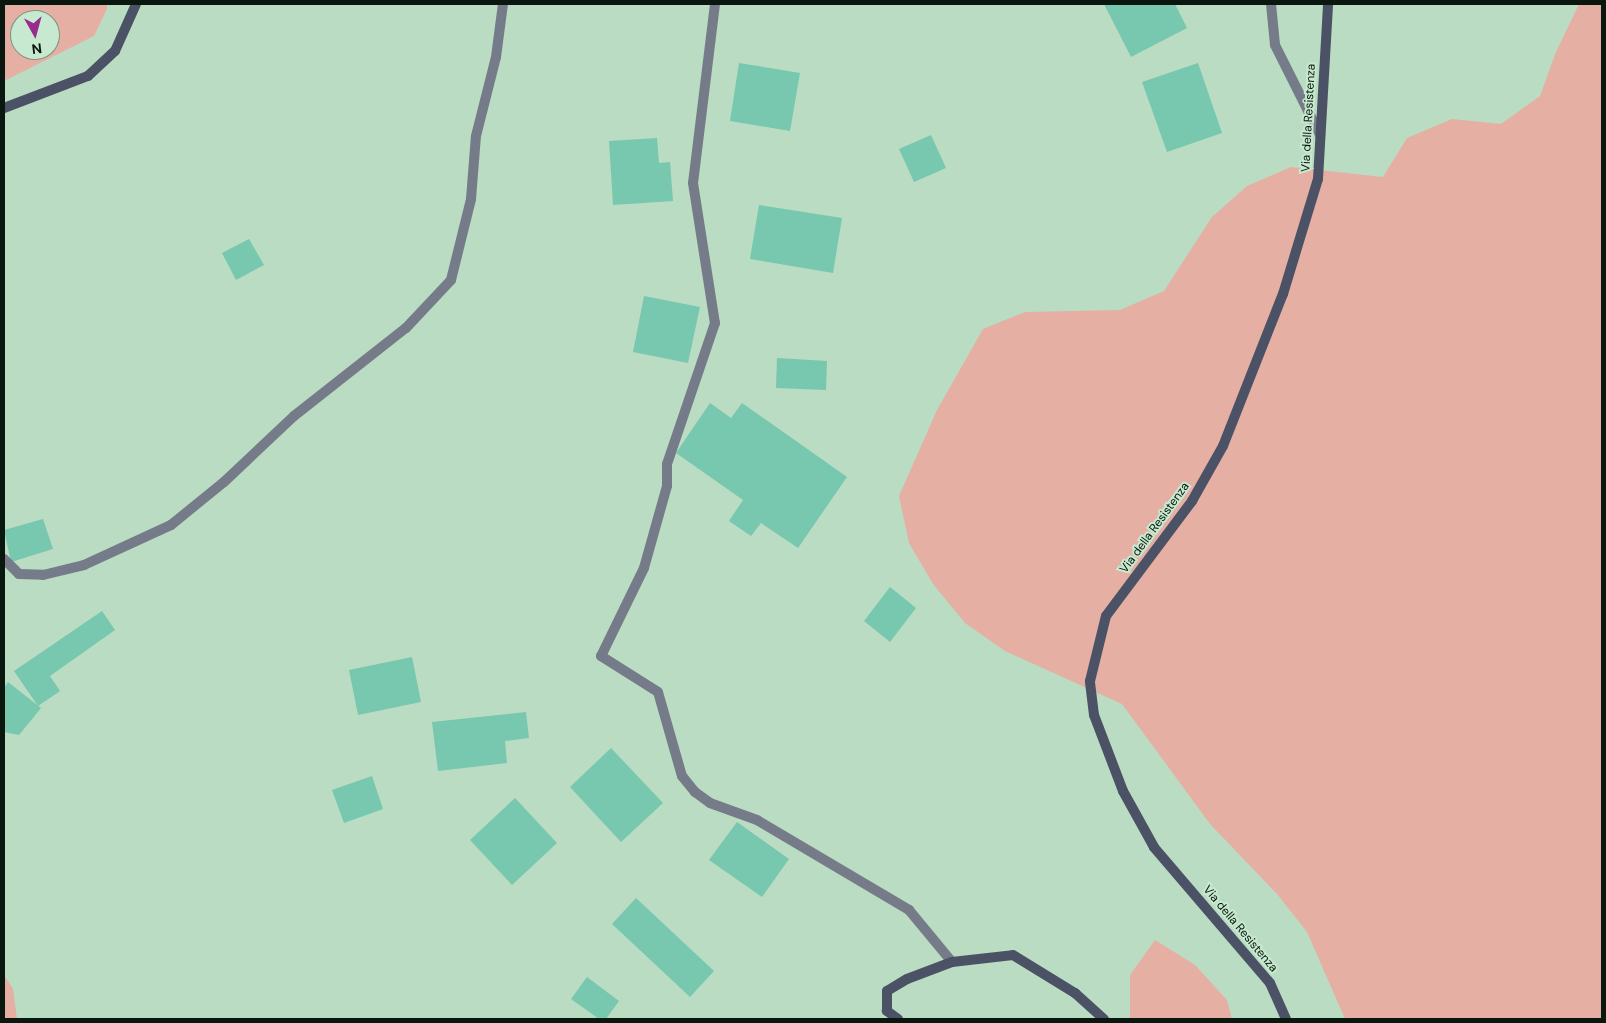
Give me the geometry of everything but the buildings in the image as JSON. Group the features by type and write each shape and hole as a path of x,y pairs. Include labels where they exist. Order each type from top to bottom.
{"street":[{"path":"4,108 88,76 115,51 136,4"},
{"path":"4,559 19,574 43,575 84,565 172,525 224,482 294,416 406,328 451,280 471,200 476,136 496,56 503,4"},
{"path":"715,4 693,183 715,323 667,464 667,486 644,568 601,656 658,692 682,776 695,792 710,803 757,820 909,910 952,962"},
{"path":"1271,4 1275,45 1320,135"},
{"name":"Via della Resistenza","path":"1286,1019 1270,983 1154,846 1123,791 1094,715 1090,681 1106,616 1192,501 1224,446 1283,294 1318,179 1328,4"},
{"path":"898,1019 887,1011 887,991 907,979 952,962 1012,955 1075,993 1104,1019"}],"shaded area":[{"path":"4,4 107,4 107,9 94,36 60,53 60,10 10,10 10,60 46,60 4,81"},
{"path":"1579,4 1602,4 1602,1019 1345,1019 1307,932 1277,894 1210,824 1122,704 1005,651 965,623 933,584 909,543 899,496 937,410 983,329 1025,312 1120,310 1164,291 1212,217 1247,186 1291,167 1383,177 1407,138 1452,119 1501,124 1540,96 1556,52"},
{"path":"1155,940 1195,965 1227,1000 1232,1019 1130,1019 1130,975"},
{"path":"4,975 13,989 17,1019 4,1019"}]}
